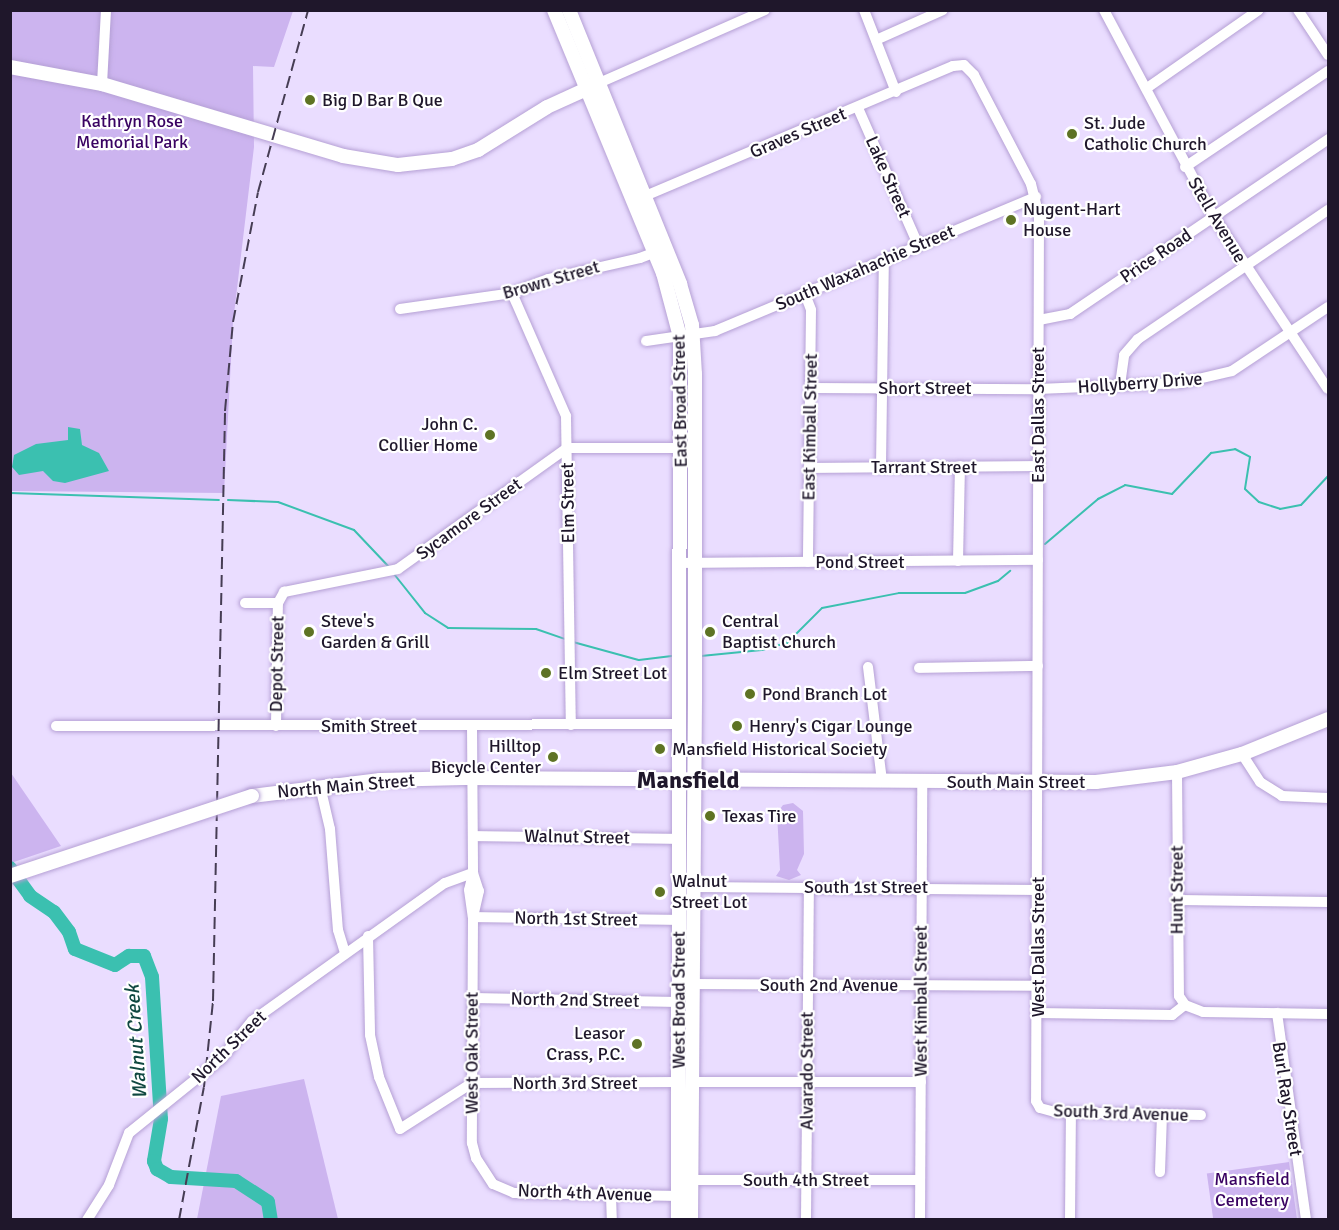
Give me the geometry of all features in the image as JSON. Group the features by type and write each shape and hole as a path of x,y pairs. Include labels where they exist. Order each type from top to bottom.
{"main road":[{"name":"East Broad Street","path":"554,10 585,89 639,199"},
{"name":"East Broad Street","path":"569,10 660,250 672,300 686,336 688,780"},
{"path":"10,68 102,84 343,156 398,165 452,159 478,150 598,83"},
{"name":"East Broad Street","path":"688,684 681,724 688,780"},
{"name":"South Main Street","path":"688,780 1038,784 1096,782 1177,772 1242,754 1329,719"},
{"name":"North Main Street","path":"10,876 252,796 320,786 473,778 688,780"},
{"name":"West Broad Street","path":"688,780 681,839 687,887 693,984 685,1082 685,1196 691,1220"},
{"name":"West Broad Street","path":"678,1220 691,1180 678,1002 679,920 687,887 688,780"}],"street":[{"path":"102,84 106,10"},
{"path":"598,83 765,10"},
{"path":"864,10 896,92"},
{"path":"876,40 943,10"},
{"name":"Stell Avenue","path":"1104,10 1147,88 1185,167 1214,217 1244,267 1329,389"},
{"path":"1147,88 1259,10"},
{"path":"1298,10 1329,55"},
{"name":"Graves Street","path":"639,199 964,65"},
{"name":"East Dallas Street","path":"964,65 974,75 1005,132 1036,197 1039,320 1038,784"},
{"path":"1185,167 1329,71"},
{"name":"Lake Street","path":"858,108 918,246"},
{"name":"Price Road","path":"1039,320 1070,314 1329,139"},
{"name":"South Waxahachie Street","path":"646,341 715,331 1036,197"},
{"path":"1120,385 1124,355 1138,339 1329,210"},
{"name":"Brown Street","path":"400,309 512,293 581,270 660,250"},
{"path":"881,466 885,388 884,260"},
{"name":"Elm Street","path":"512,293 566,416 572,725"},
{"name":"East Kimball Street","path":"805,294 811,310 808,562"},
{"name":"Hollyberry Drive","path":"1038,389 1181,383 1220,376 1329,308"},
{"name":"Short Street","path":"811,388 1038,389"},
{"path":"567,448 688,448"},
{"name":"Sycamore Street","path":"278,603 280,595 290,589 389,572 409,563 567,448"},
{"path":"958,561 960,466"},
{"name":"Tarrant Street","path":"810,468 1038,466"},
{"name":"Pond Street","path":"688,563 1038,560"},
{"path":"245,603 278,603"},
{"name":"Depot Street","path":"276,726 278,603"},
{"path":"919,668 1038,666"},
{"path":"868,667 882,781"},
{"name":"Smith Street","path":"56,726 681,724"},
{"name":"West Oak Street","path":"472,725 473,873 469,890 473,917 472,1143 479,1165 493,1184"},
{"path":"1242,754 1256,777 1282,796 1329,798"},
{"name":"Hunt Street","path":"1177,772 1176,984 1185,1005"},
{"name":"West Kimball Street","path":"920,1220 922,782"},
{"name":"West Dallas Street","path":"1038,784 1036,1091 1040,1108"},
{"path":"320,786 330,829 338,930 345,953"},
{"name":"Walnut Street","path":"473,836 681,839"},
{"name":"North Street","path":"87,1220 109,1185 129,1133 222,1058 252,1021 445,883 473,873"},
{"name":"South 1st Street","path":"687,887 922,886 1039,890"},
{"name":"Alvarado Street","path":"806,1220 809,887"},
{"path":"1177,900 1329,902"},
{"name":"North 1st Street","path":"473,917 679,920"},
{"path":"368,936 370,1035 379,1077 400,1130 472,1083"},
{"name":"South 2nd Avenue","path":"693,984 1038,986"},
{"name":"North 2nd Street","path":"472,998 678,1002"},
{"path":"1038,1013 1172,1015 1185,1005 1203,1012 1329,1014"},
{"name":"Burl Ray Street","path":"1277,1013 1306,1220"},
{"path":"685,1082 921,1082"},
{"name":"North 3rd Street","path":"472,1083 685,1082"},
{"name":"South 3rd Avenue","path":"1040,1108 1071,1112 1201,1115"},
{"path":"1070,1220 1071,1112"},
{"path":"1160,1172 1162,1115"},
{"name":"South 4th Street","path":"691,1180 920,1180"},
{"name":"North 4th Avenue","path":"493,1184 514,1193 685,1196"},
{"path":"611,1196 612,1220"}],"green space":[{"name":"Kathryn Rose Memorial Park","path":"11,11 293,11 274,67 253,66 254,147 233,322 224,493 11,491"},
{"path":"11,773 61,846 10,863"},
{"path":"793,803 803,811 804,854 797,870 801,875 789,880 776,876 780,870 777,813 783,805"},
{"path":"304,1079 338,1219 197,1219 221,1096"},
{"name":"Mansfield Cemetery","path":"1289,1162 1297,1219 1213,1220 1207,1174"}],"shaded area":[{"path":"68,427 80,429 82,445 99,453 109,471 65,483 53,481 43,471 19,475 12,467 14,455 36,444 68,440"}],"waterway":[{"path":"1045,544 1098,499 1125,485 1172,494 1211,453 1235,449 1250,457 1245,489 1259,502 1280,509 1301,505 1328,476"},
{"path":"10,493 219,500"},
{"path":"228,500 278,502 354,530 389,567"},
{"path":"701,656 762,650 787,643 822,608 899,593 965,593 998,581 1010,571"},
{"path":"394,574 425,613 448,628 536,629 565,639"},
{"path":"573,642 639,660 672,656"},
{"name":"Walnut Creek","path":"10,868 30,896 54,912 69,932 75,949 115,965 129,956 144,956 152,977 161,1119 154,1161 157,1169 171,1177 236,1181 268,1202 271,1220"}],"railway":[{"path":"179,1220 204,1087 213,1001 225,411 233,322 258,192 308,10"}],"place":[{"name":"Big D Bar B Que","path":"310,100"},
{"name":"St. Jude Catholic Church","path":"1072,134"},
{"name":"Nugent-Hart House","path":"1011,220"},
{"name":"John C. Collier Home","path":"490,435"},
{"name":"Steve's Garden & Grill","path":"309,632"},
{"name":"Central Baptist Church","path":"710,632"},
{"name":"Elm Street Lot","path":"546,673"},
{"name":"Pond Branch Lot","path":"750,694"},
{"name":"Henry's Cigar Lounge","path":"737,726"},
{"name":"Mansfield Historical Society","path":"660,749"},
{"name":"Hilltop Bicycle Center","path":"553,757"},
{"name":"Texas Tire","path":"710,816"},
{"name":"Walnut Street Lot","path":"660,892"},
{"name":"Leasor Crass, P.C.","path":"637,1044"}],"district":[{"name":"Mansfield","path":"688,781"}]}
